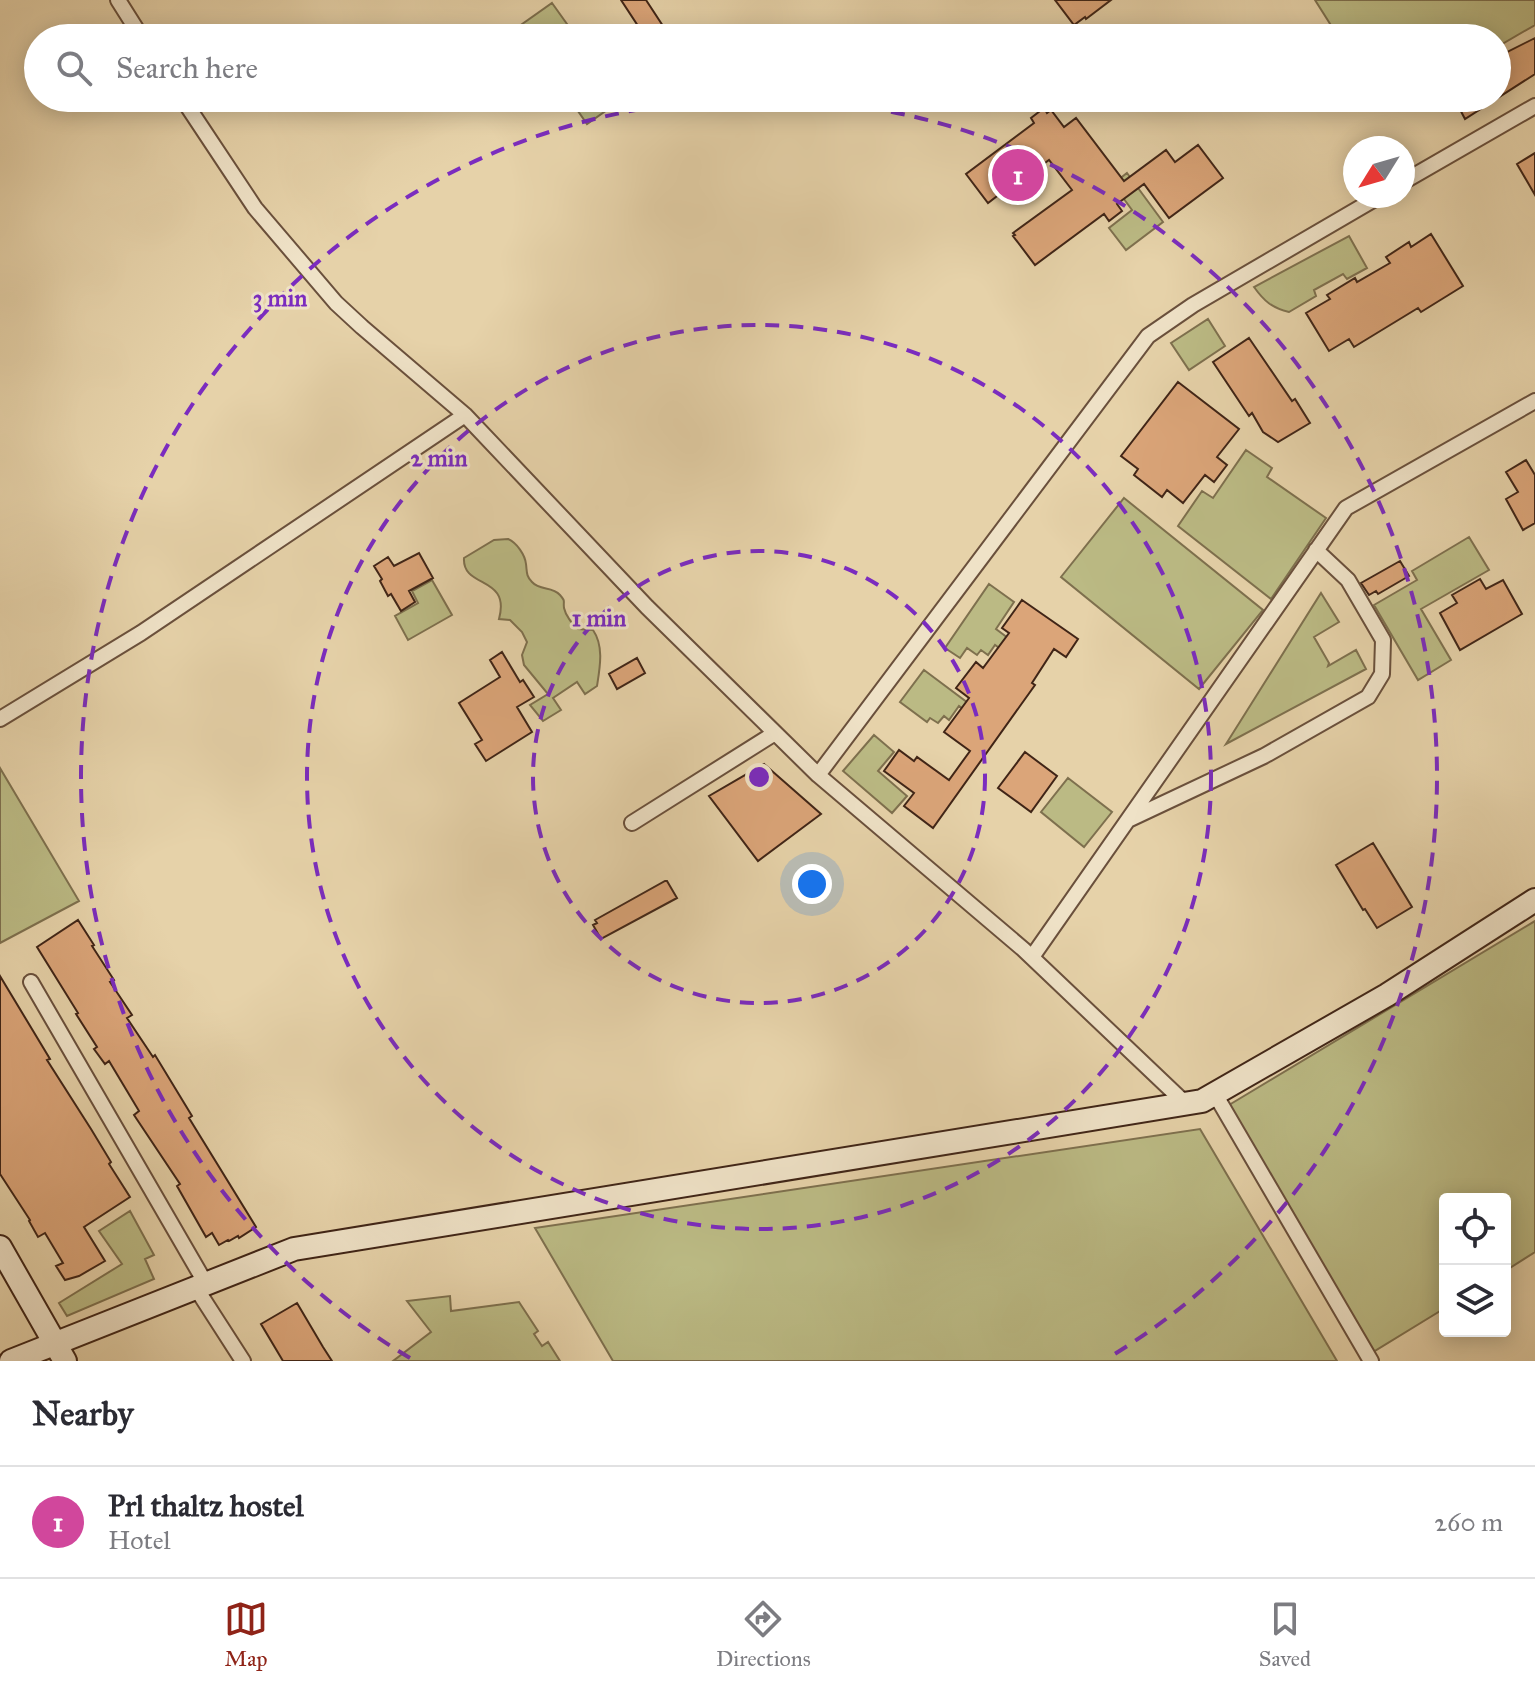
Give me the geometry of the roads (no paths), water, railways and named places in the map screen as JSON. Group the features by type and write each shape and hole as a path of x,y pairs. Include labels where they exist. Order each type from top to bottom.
{"street":[{"path":"118,0 133,24"},
{"path":"1415,175 1535,106"},
{"path":"191,112 255,208 336,303 465,415 647,607 818,775 1032,957 1186,1104"},
{"path":"818,775 1148,336 1193,305 1359,208"},
{"path":"1032,957 1346,508 1535,401"},
{"path":"0,719 141,633 465,415"},
{"path":"1127,820 1264,756 1368,697 1382,674 1383,640 1348,580 1316,550"},
{"path":"632,823 775,733"},
{"path":"11,1361 61,1353 201,1286 294,1249 1202,1101 1387,995 1535,900"},
{"path":"31,982 243,1361"},
{"path":"1215,1094 1371,1361"},
{"path":"0,1247 61,1353"}],"place":[{"name":"Prl thaltz hostel","path":"1018,175"}]}
